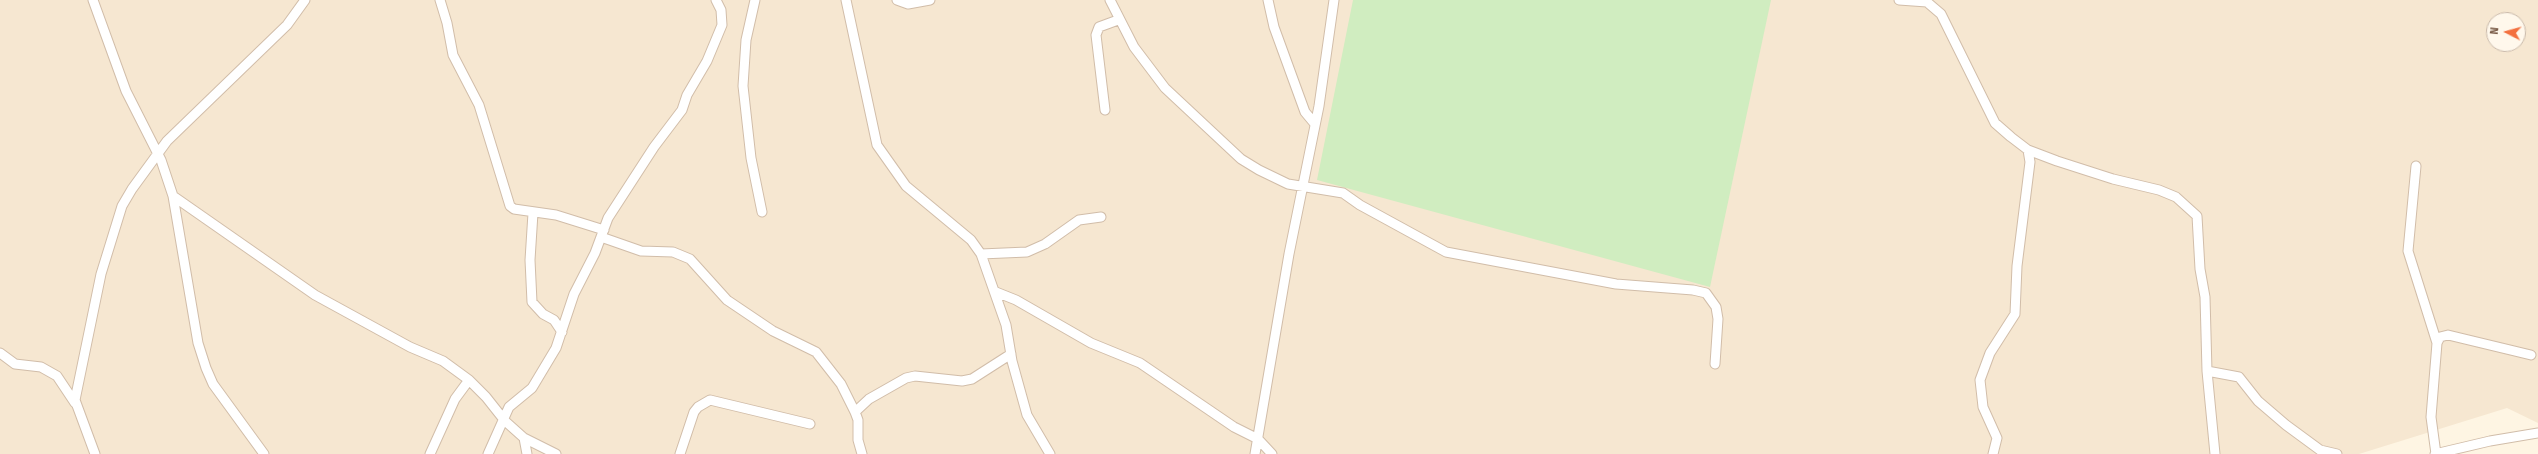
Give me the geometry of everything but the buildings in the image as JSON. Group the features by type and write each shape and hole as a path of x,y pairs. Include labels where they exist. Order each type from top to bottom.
{"street":[{"path":"93,0 126,91 158,154 173,196 198,343 206,368 213,384 264,454"},
{"path":"76,403 77,387 101,274 122,206 132,189 158,154 184,123 287,25 305,0"},
{"path":"440,0 447,23 453,55 479,105 507,202 514,210 556,216 603,234 641,251 673,252 690,259 727,300 773,331 816,352 841,384 855,412 858,420 858,440 862,454"},
{"path":"488,454 505,421 509,407 532,388 540,377 556,348 574,294 621,196 654,147 679,117 687,95 707,61 722,25 721,10 716,0"},
{"path":"754,0 746,40 743,86 751,158 762,212"},
{"path":"846,0 877,145 906,186 971,240 981,254 996,292 1006,324 1011,354 1027,415 1050,454"},
{"path":"897,0 908,4 930,0"},
{"path":"1110,0 1118,20 1147,68 1165,88 1213,134 1241,159 1259,170 1288,184 1301,188 1343,193 1360,205 1446,252 1616,284 1693,290 1706,294 1716,307 1718,319 1715,364"},
{"path":"1268,0 1274,27 1305,112 1315,124"},
{"path":"1255,454 1301,188 1315,124 1334,0"},
{"path":"1900,0 1927,2 1942,14 1995,123 2028,150 2113,179 2159,190 2176,197 2193,210 2199,221 2200,263 2206,297 2207,371 2215,454"},
{"path":"1105,110 1096,35 1099,27 1118,20"},
{"path":"1993,454 1997,438 1983,407 1980,380 1990,353 2015,314 2018,251 2030,162 2028,150"},
{"path":"2416,166 2408,251 2437,343"},
{"path":"173,196 315,296 410,347 443,360 469,380 486,397 505,421 524,438 556,454"},
{"path":"532,212 530,260 532,302 543,314 554,320 562,332"},
{"path":"981,254 1027,252 1045,244 1079,220 1101,217"},
{"path":"996,292 1016,300 1091,343 1140,363 1234,427 1258,439 1272,454"},
{"path":"2532,355 2448,335 2440,337 2437,343 2431,417 2436,454 2490,441 2538,433"},
{"path":"855,412 869,399 906,378 915,376 962,380 972,379 1011,354"},
{"path":"1,355 15,364 41,367 57,376 76,403 96,454"},
{"path":"2207,371 2239,377 2258,401 2316,452 2337,454"},
{"path":"430,454 455,399 469,380"},
{"path":"680,454 694,412 698,406 710,400 810,424"},
{"path":"524,438 527,454"}],"shaded area":[{"path":"0,0 2538,0 2538,423 2507,408 2359,454 0,454"}],"green space":[{"path":"1353,0 1771,0 1710,287 1317,180"}]}
